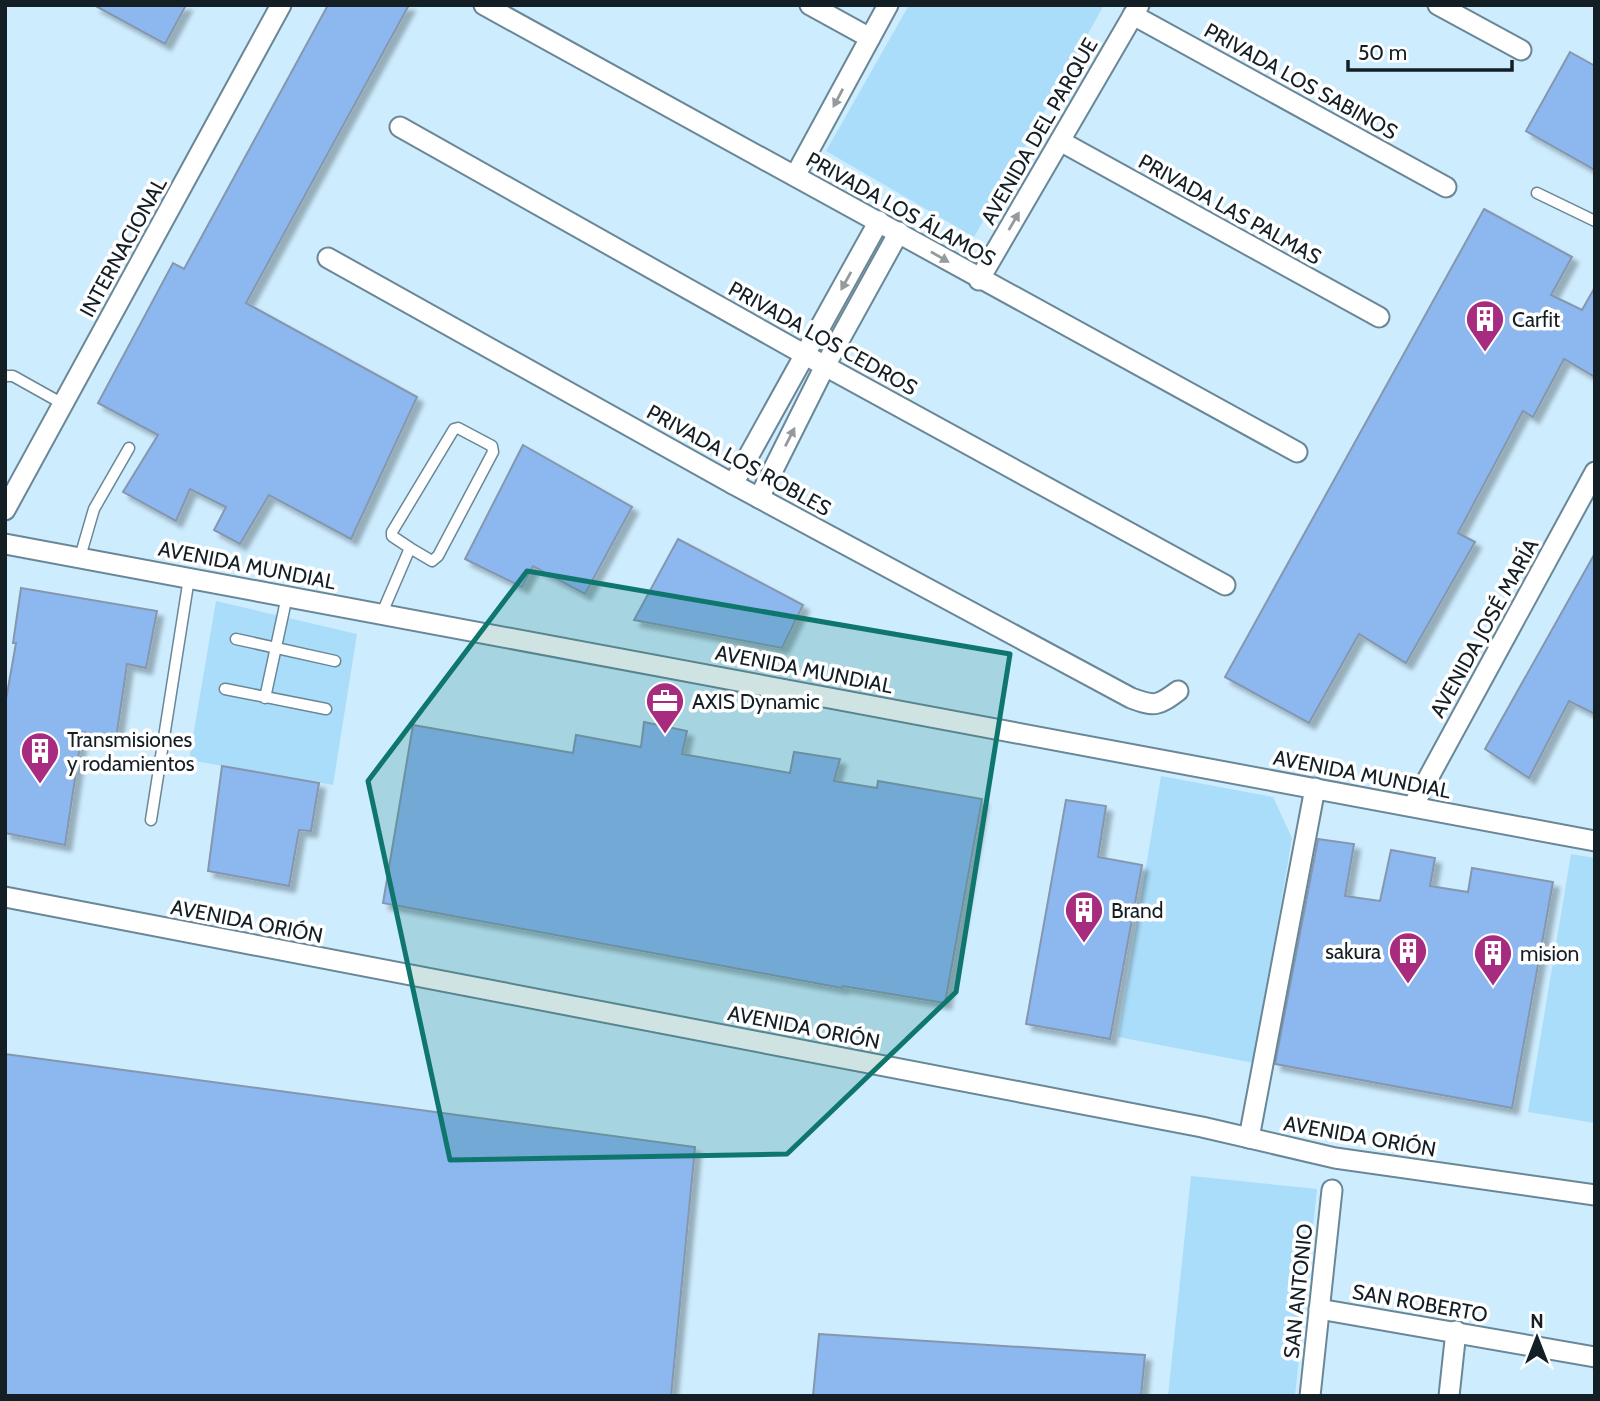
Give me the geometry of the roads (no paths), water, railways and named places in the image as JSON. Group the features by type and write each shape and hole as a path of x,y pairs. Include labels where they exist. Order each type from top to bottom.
{"street":[{"name":"INTERNACIONAL","path":"5,510 281,5"},
{"name":"PRIVADA LOS ÁLAMOS","path":"484,5 899,232 979,280 1297,452"},
{"path":"810,5 870,38"},
{"path":"795,176 888,5"},
{"path":"1438,5 1521,50"},
{"name":"AVENIDA DEL PARQUE","path":"979,280 1136,10"},
{"name":"PRIVADA LOS SABINOS","path":"1136,10 1446,187"},
{"name":"PRIVADA LOS CEDROS","path":"400,127 825,366 1225,585"},
{"name":"PRIVADA LAS PALMAS","path":"1060,141 1379,317"},
{"path":"733,484 878,221"},
{"path":"759,498 825,366 899,232"},
{"name":"PRIVADA LOS ROBLES","path":"327,258 733,484 1130,698 1146,704 1160,704 1178,691"},
{"name":"AVENIDA JOSÉ MARÍA","path":"1413,806 1595,472"},
{"name":"AVENIDA MUNDIAL","path":"5,544 1595,841"},
{"path":"1249,1138 1315,788"},
{"name":"AVENIDA ORIÓN","path":"5,897 1202,1127 1335,1158 1595,1195"},
{"name":"SAN ANTONIO","path":"1310,1396 1332,1190"},
{"name":"SAN ROBERTO","path":"1319,1309 1595,1357"},
{"path":"1449,1396 1456,1331"}],"lane":[{"path":"1537,193 1595,221"},
{"path":"5,376 13,376 63,404"},
{"path":"457,428 492,446 493,452 435,559 428,559 410,548 392,536 391,532 454,429 457,428"},
{"path":"80,557 94,509 129,448"},
{"path":"382,613 410,548"},
{"path":"151,820 189,578"},
{"path":"265,698 287,596"},
{"path":"236,639 335,661"},
{"path":"225,689 326,709"}],"place":[{"name":"Carfit","path":"1485,353"},
{"name":"AXIS Dynamic","path":"665,735"},
{"name":"Transmisiones y rodamientos","path":"40,785"},
{"name":"Brand","path":"1084,944"},
{"name":"sakura","path":"1408,985"},
{"name":"mision","path":"1493,987"}]}
